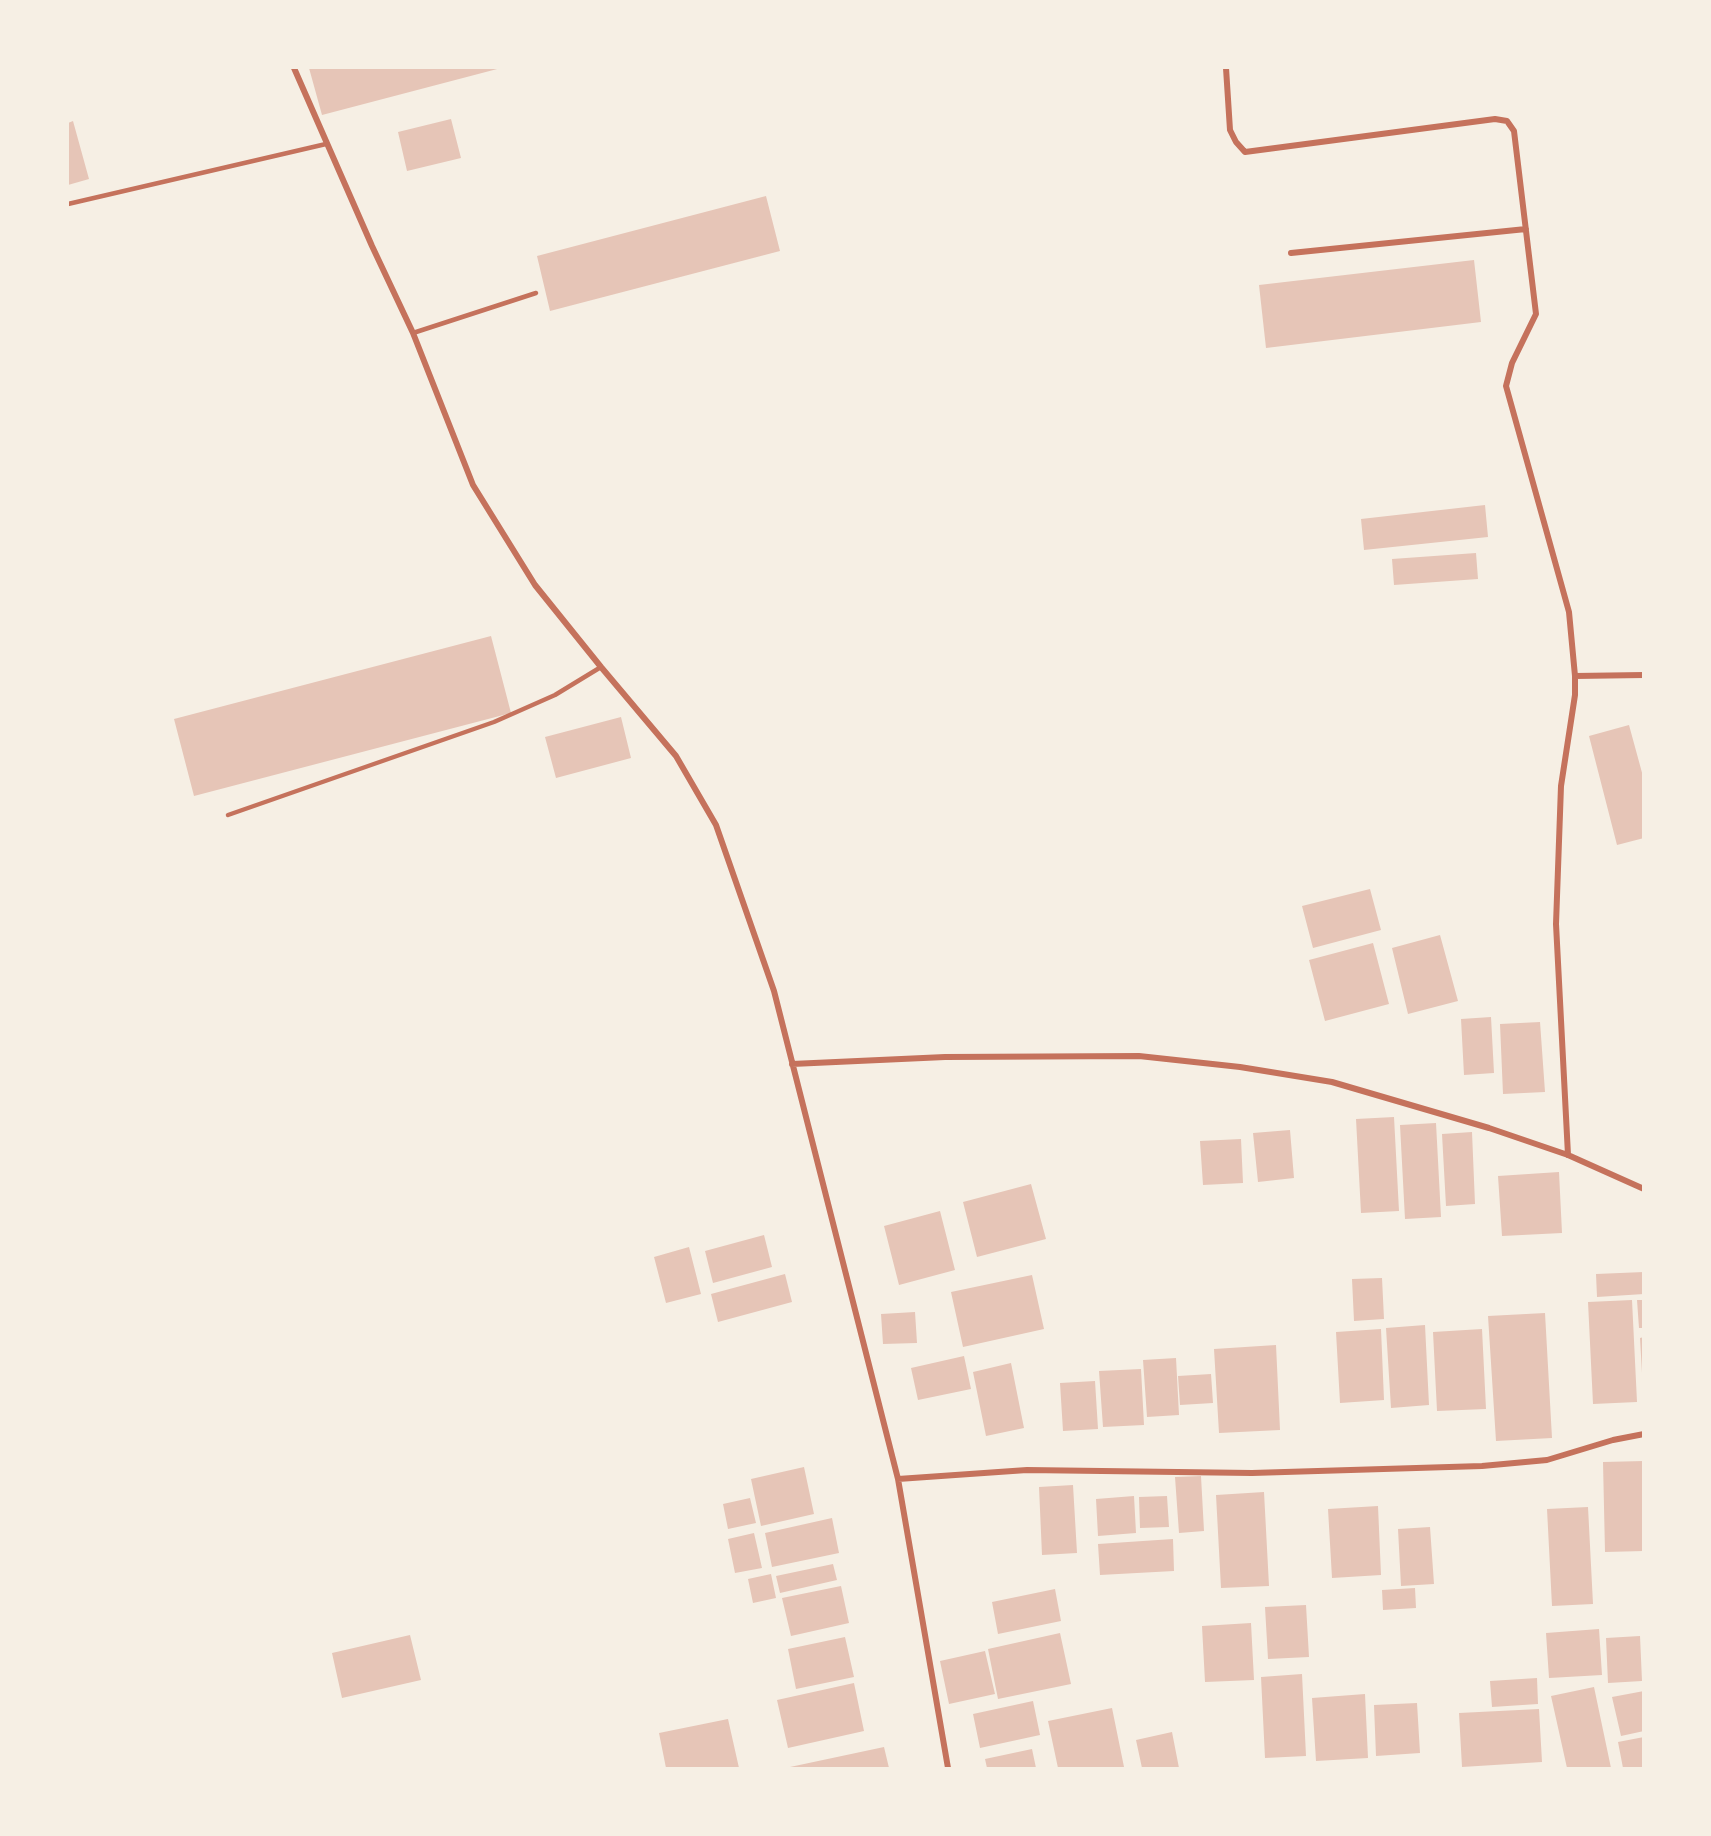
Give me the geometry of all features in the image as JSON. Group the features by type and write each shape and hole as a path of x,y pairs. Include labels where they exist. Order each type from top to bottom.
{"street":[{"path":"294,68 326,144 413,333 473,485 535,585 676,756 716,825 774,991 898,1479 948,1768"},
{"path":"1227,68 1230,130 1236,142 1245,152 1495,119 1507,121 1514,130 1536,314 1512,363 1506,386 1569,612 1575,676 1575,695 1561,786 1556,924 1568,1155"},
{"path":"1291,253 1526,229"},
{"path":"1575,676 1644,675"},
{"path":"792,1064 945,1057 1139,1056 1240,1067 1332,1082 1489,1128 1568,1155 1644,1189"},
{"path":"898,1479 1027,1470 1252,1473 1482,1466 1547,1460 1613,1440 1644,1434"}],"lane":[{"path":"68,204 326,144"},
{"path":"413,333 536,293"},
{"path":"228,815 494,722 555,695 601,667"}],"building":[{"path":"309,68 501,68 322,115"},
{"path":"451,119 461,158 407,171 398,132"},
{"path":"73,121 89,179 68,185 68,123"},
{"path":"766,196 780,251 550,311 537,256"},
{"path":"1474,260 1481,322 1266,348 1259,285"},
{"path":"1485,505 1488,537 1364,550 1361,519"},
{"path":"1476,553 1478,579 1394,585 1392,559"},
{"path":"491,636 511,713 194,796 174,719"},
{"path":"621,717 631,758 556,778 545,737"},
{"path":"1629,725 1644,780 1644,838 1617,845 1589,736"},
{"path":"1370,889 1381,930 1313,948 1302,906"},
{"path":"1440,935 1458,1001 1408,1014 1392,948"},
{"path":"1373,943 1389,1004 1325,1021 1309,960"},
{"path":"1491,1017 1494,1073 1464,1075 1461,1019"},
{"path":"1540,1022 1545,1092 1503,1094 1500,1024"},
{"path":"1394,1117 1399,1211 1361,1213 1356,1119"},
{"path":"1436,1123 1441,1217 1405,1219 1400,1125"},
{"path":"1290,1130 1294,1178 1258,1182 1253,1133"},
{"path":"1472,1132 1475,1204 1446,1206 1442,1134"},
{"path":"1241,1139 1243,1183 1203,1185 1200,1141"},
{"path":"1559,1172 1562,1233 1502,1236 1498,1176"},
{"path":"1031,1184 1046,1239 977,1257 963,1202"},
{"path":"940,1211 955,1270 899,1285 884,1226"},
{"path":"764,1235 772,1267 713,1283 705,1251"},
{"path":"689,1247 701,1294 666,1303 654,1257"},
{"path":"1644,1272 1644,1294 1597,1297 1596,1274"},
{"path":"785,1274 792,1302 718,1322 711,1294"},
{"path":"1032,1275 1044,1329 963,1347 951,1292"},
{"path":"1382,1278 1384,1319 1354,1321 1352,1279"},
{"path":"1632,1300 1637,1402 1593,1404 1588,1302"},
{"path":"1637,1300 1644,1300 1644,1328 1639,1328"},
{"path":"915,1312 917,1343 883,1344 881,1314"},
{"path":"1545,1313 1552,1438 1496,1441 1488,1316"},
{"path":"1425,1325 1429,1405 1391,1408 1386,1328"},
{"path":"1381,1329 1384,1400 1340,1403 1336,1332"},
{"path":"1482,1329 1486,1409 1437,1411 1433,1332"},
{"path":"1644,1337 1644,1373 1642,1373 1640,1338"},
{"path":"1276,1345 1280,1430 1219,1433 1214,1349"},
{"path":"964,1356 971,1389 918,1400 911,1368"},
{"path":"1176,1358 1179,1415 1147,1417 1143,1360"},
{"path":"1011,1363 1024,1428 986,1436 973,1372"},
{"path":"1141,1369 1144,1425 1103,1427 1099,1371"},
{"path":"1211,1374 1213,1403 1180,1405 1178,1376"},
{"path":"1095,1381 1098,1429 1063,1431 1060,1383"},
{"path":"1644,1461 1644,1551 1605,1552 1603,1462"},
{"path":"804,1467 814,1514 761,1526 751,1479"},
{"path":"1201,1476 1204,1531 1179,1533 1175,1477"},
{"path":"1073,1485 1077,1553 1042,1555 1039,1487"},
{"path":"1264,1492 1269,1586 1221,1588 1216,1495"},
{"path":"1134,1496 1136,1533 1098,1536 1096,1499"},
{"path":"1167,1496 1169,1527 1140,1528 1139,1497"},
{"path":"750,1498 756,1523 728,1529 723,1504"},
{"path":"1378,1506 1381,1575 1332,1578 1328,1509"},
{"path":"1588,1507 1593,1604 1552,1606 1547,1509"},
{"path":"832,1518 839,1553 772,1567 765,1533"},
{"path":"1430,1527 1434,1584 1401,1586 1398,1529"},
{"path":"754,1533 762,1568 735,1573 728,1539"},
{"path":"1173,1539 1174,1571 1100,1575 1098,1544"},
{"path":"833,1564 837,1580 780,1593 776,1576"},
{"path":"771,1574 776,1598 753,1603 748,1579"},
{"path":"841,1586 849,1623 791,1636 782,1598"},
{"path":"1415,1588 1416,1608 1383,1610 1382,1590"},
{"path":"1055,1589 1061,1621 998,1634 992,1602"},
{"path":"1306,1605 1309,1657 1268,1659 1265,1607"},
{"path":"1251,1623 1254,1680 1205,1682 1202,1626"},
{"path":"1599,1629 1602,1675 1549,1678 1546,1633"},
{"path":"1060,1633 1071,1684 998,1699 988,1649"},
{"path":"410,1635 421,1680 342,1698 332,1653"},
{"path":"1640,1636 1642,1681 1608,1683 1606,1638"},
{"path":"845,1637 854,1677 796,1689 788,1649"},
{"path":"985,1651 995,1694 949,1704 940,1661"},
{"path":"1302,1674 1306,1756 1265,1758 1261,1677"},
{"path":"1537,1678 1538,1704 1492,1707 1490,1681"},
{"path":"854,1683 864,1731 788,1748 777,1700"},
{"path":"1594,1687 1611,1768 1567,1768 1551,1696"},
{"path":"1644,1691 1644,1731 1621,1736 1612,1697"},
{"path":"1365,1694 1368,1758 1316,1761 1312,1698"},
{"path":"1033,1701 1040,1735 980,1748 973,1714"},
{"path":"1417,1703 1420,1753 1376,1756 1374,1705"},
{"path":"1112,1708 1124,1767 1058,1768 1048,1721"},
{"path":"1539,1709 1542,1762 1462,1767 1459,1713"},
{"path":"728,1719 739,1768 666,1768 659,1733"},
{"path":"1172,1732 1179,1768 1142,1768 1136,1740"},
{"path":"1644,1737 1644,1768 1623,1768 1618,1742"},
{"path":"884,1747 889,1768 790,1768 790,1767"},
{"path":"1032,1749 1036,1768 987,1768 985,1759"}]}
